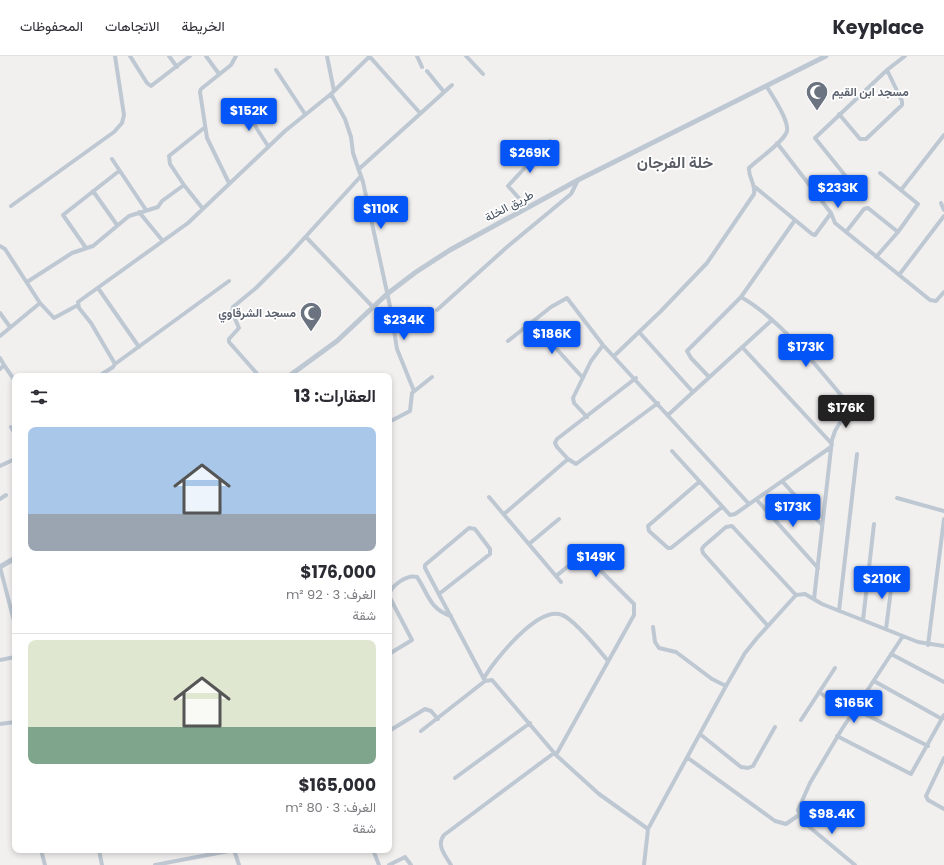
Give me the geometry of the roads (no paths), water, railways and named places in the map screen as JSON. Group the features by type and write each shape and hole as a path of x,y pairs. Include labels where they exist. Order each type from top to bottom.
{"street":[{"path":"11,206 103,140 122,124 124,116 115,56"},
{"path":"130,56 147,83 151,86 190,56"},
{"path":"169,56 176,66"},
{"path":"206,56 219,74"},
{"path":"228,183 207,138 204,128 201,90 231,65 236,56"},
{"path":"327,56 332,92 348,127 361,176 387,294 397,349 414,391"},
{"path":"0,246 5,249 40,303 56,318 78,305 78,302 162,240 188,223 268,146 332,92 370,56 420,113"},
{"path":"417,56 422,67"},
{"path":"466,56 483,74"},
{"name":"طريق الخلة","path":"298,373 337,341 387,294 416,272 445,254 527,207 578,180 826,56"},
{"path":"848,179 815,138 887,70 906,56"},
{"path":"276,70 305,114"},
{"path":"839,114 860,139 866,139 902,105 902,101 887,70"},
{"path":"428,71 444,92"},
{"path":"359,169 452,85"},
{"path":"767,86 782,115 787,130 786,135 749,168 749,174 755,187 815,235 831,213"},
{"path":"247,108 256,129 268,146"},
{"path":"203,209 170,164 169,156 204,128"},
{"path":"901,190 944,135"},
{"path":"527,207 508,186 550,141"},
{"path":"777,143 831,213 832,219 835,223 933,301 936,301 944,292"},
{"path":"112,159 146,210"},
{"path":"86,248 63,215 119,171"},
{"path":"876,257 898,232 918,204 880,172"},
{"path":"256,373 229,342 229,339 239,328 233,309 256,288 361,176"},
{"path":"437,310 507,247 571,194 578,180"},
{"path":"27,282 72,253 99,242 129,216 158,207 162,201 184,185"},
{"path":"615,355 661,312 707,262 754,194 755,187"},
{"path":"93,191 117,226"},
{"path":"941,203 944,210"},
{"path":"846,232 864,209 868,208 898,232"},
{"path":"139,212 162,240"},
{"path":"899,275 944,216"},
{"path":"710,377 691,358 688,351 741,298 795,220"},
{"path":"306,236 373,306"},
{"path":"104,373 113,368 115,364 228,281"},
{"path":"98,288 138,348"},
{"path":"508,341 551,307 567,298 603,345 615,355 750,504"},
{"path":"741,298 772,320 850,406 835,431 832,445 814,599"},
{"path":"0,336 40,303"},
{"path":"78,305 115,364"},
{"path":"0,313 10,328"},
{"path":"668,415 772,320"},
{"path":"532,322 583,378"},
{"path":"639,332 693,392"},
{"path":"587,416 574,403 573,398 591,361 603,345"},
{"path":"742,347 832,445"},
{"path":"0,358 12,377"},
{"path":"0,369 4,365"},
{"path":"392,420 410,411 411,396 414,391 432,377"},
{"path":"636,378 556,441 557,448 568,459 577,464 658,403"},
{"path":"672,451 722,507 729,514 733,515 832,445"},
{"path":"839,611 857,454"},
{"path":"504,514 568,459"},
{"path":"0,466 12,460"},
{"path":"782,481 822,525"},
{"path":"699,482 648,526 649,531 668,548 671,548 722,507"},
{"path":"0,498 6,496"},
{"path":"489,497 561,582"},
{"path":"897,498 944,511"},
{"path":"756,499 818,568"},
{"path":"529,544 559,519"},
{"path":"928,645 944,519"},
{"path":"862,620 874,524"},
{"path":"768,626 703,553 702,549 704,546 726,527 732,526 796,595"},
{"path":"439,594 490,554 490,548 475,529 469,528 425,564 439,594 485,680"},
{"path":"451,865 440,845 444,835 555,754 634,615 634,604 590,560 585,558 579,559 556,576"},
{"path":"12,560 0,567 12,613"},
{"path":"886,629 893,574"},
{"path":"392,589 403,580 412,576 417,577 424,593 432,604 443,613 451,616"},
{"path":"644,865 648,829 726,686 745,653 796,595 805,594 839,611 928,645 944,646"},
{"path":"392,600 412,640 392,652"},
{"path":"421,731 438,719 485,680 492,664 513,641 535,622 556,614 564,616 574,624 608,661"},
{"path":"653,627 655,642 659,648 676,652 712,679 726,686"},
{"path":"855,865 801,820 798,815 799,805 837,736 903,636"},
{"path":"892,654 944,682"},
{"path":"0,660 12,658"},
{"path":"801,720 835,668"},
{"path":"485,680 494,681 530,723 544,743 555,754 599,794 648,829"},
{"path":"837,736 909,775 912,773 943,717 874,681"},
{"path":"819,692 851,715"},
{"path":"392,728 425,709 431,711 438,719"},
{"path":"855,709 928,746"},
{"path":"0,724 12,722"},
{"path":"455,778 530,723"},
{"path":"700,734 741,767 748,768 753,766 775,727"},
{"path":"688,758 775,822 786,824 798,815"},
{"path":"944,758 926,796 928,800 944,809"},
{"path":"42,853 44,865"},
{"path":"100,853 102,865"},
{"path":"155,865 218,853"},
{"path":"235,853 239,865"},
{"path":"374,853 379,865"},
{"path":"389,865 405,857 411,865"}],"place":[{"name":"مسجد ابن القيم","path":"817,112"},
{"name":"مسجد الشرقاوي","path":"311,332"}],"district":[{"name":"خلة الفرجان","path":"675,162"}]}
